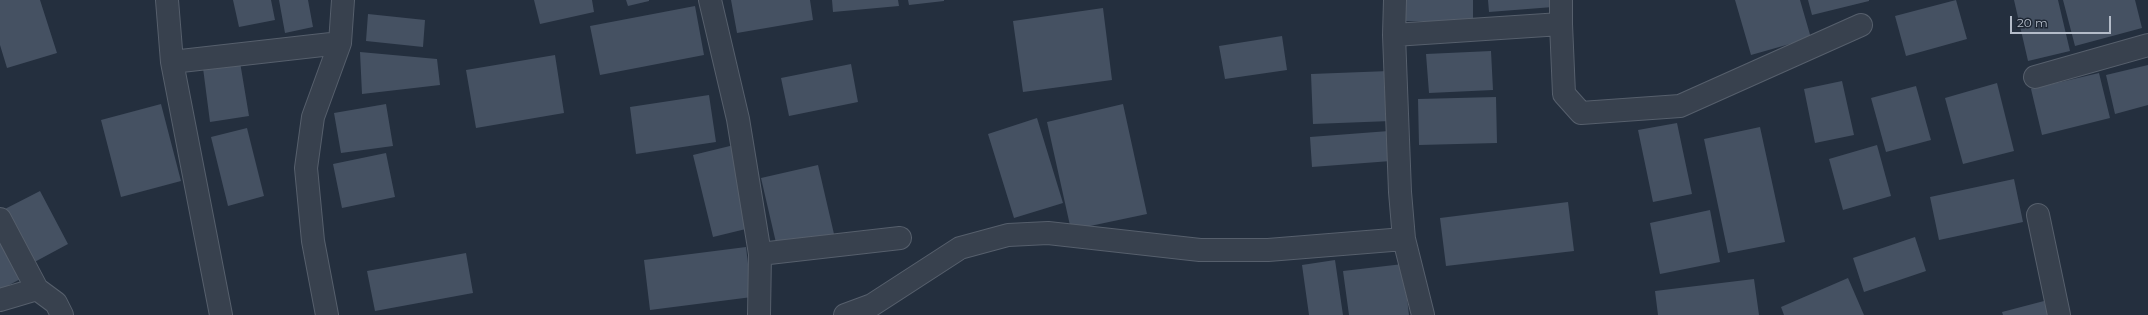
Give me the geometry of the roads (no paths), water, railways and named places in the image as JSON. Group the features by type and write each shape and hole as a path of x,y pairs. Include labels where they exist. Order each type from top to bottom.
{"street":[{"path":"167,0 172,62 221,315"},
{"path":"327,315 313,241 306,168 314,117 340,43 343,0"},
{"path":"710,0 738,119 760,254 759,315"},
{"path":"1394,0 1400,192 1404,239 1423,315"},
{"path":"1561,0 1564,94 1581,113 1680,106 1861,25"},
{"path":"1394,35 1561,24"},
{"path":"172,62 340,43"},
{"path":"2035,77 2148,45"},
{"path":"2038,215 2059,315"},
{"path":"0,218 37,288 56,303 62,315"},
{"path":"845,315 872,306 960,248 1008,235 1048,233 1200,250 1268,250 1404,239"},
{"path":"760,254 900,238"},
{"path":"0,300 37,288"}]}
